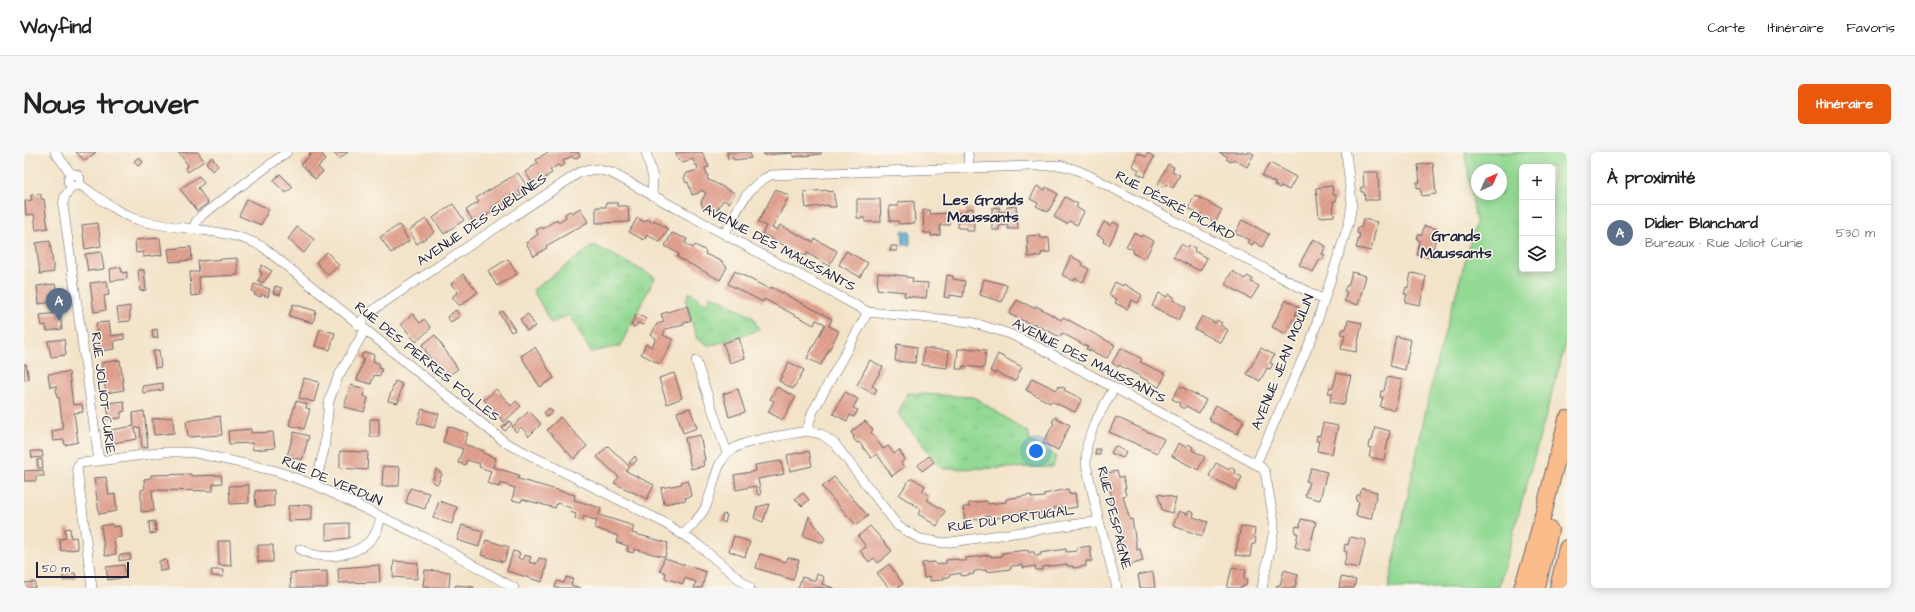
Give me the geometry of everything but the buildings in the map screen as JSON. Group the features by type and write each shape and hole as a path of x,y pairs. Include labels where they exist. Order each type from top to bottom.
{"highway":[{"path":"1522,588 1534,551 1567,420"},
{"path":"1537,588 1567,458"},
{"path":"1558,588 1567,548"}],"street":[{"name":"RUE DES PIERRES FOLLES","path":"55,152 72,175 79,177 80,180 75,185 141,221 247,239 263,247 506,443 663,522 683,535 750,588"},
{"path":"194,229 196,222 202,215 287,152"},
{"path":"646,152 653,178 652,195"},
{"path":"968,152 969,167"},
{"name":"AVENUE JEAN MOULIN","path":"1260,467 1313,335 1351,210 1346,152"},
{"name":"RUE DÉSIRÉ PICARD","path":"725,234 749,190 756,183 771,175 1048,165 1077,170 1324,300"},
{"name":"AVENUE DES SUBLINES","path":"315,485 324,450 329,401 338,377 361,327 376,308 580,172 596,169 612,173 652,195"},
{"name":"RUE JOLIOT CURIE","path":"75,185 65,196 63,205 99,461 80,463 77,467 92,588"},
{"name":"AVENUE DES MAUSSANTS","path":"652,195 868,312 971,322 1010,334 1044,350 1260,467"},
{"path":"683,535 703,511 721,462 727,452 751,442 807,431 812,413 868,312"},
{"path":"696,360 727,452"},
{"name":"RUE D'ESPAGNE","path":"1114,388 1094,424 1087,444 1086,464 1099,522 1117,588"},
{"name":"RUE DU PORTUGAL","path":"807,431 821,434 835,444 898,526 920,539 944,543 1099,522"},
{"name":"RUE DE VERDUN","path":"99,461 164,452 196,453 276,471 315,485 428,540 514,588"},
{"path":"1260,467 1274,521 1272,542 1262,588"},
{"path":"300,549 308,554 318,556 350,553 363,547 374,536 381,517"}],"green space":[{"path":"1465,152 1567,152 1567,339 1498,588 1388,588 1434,372 1476,222 1473,200 1507,200 1507,164 1471,164 1471,190"},
{"path":"594,245 655,277 620,346 591,352 569,315 551,323 533,290"},
{"path":"689,292 707,304 711,295 753,317 759,330 710,346 697,339 686,302"},
{"path":"907,393 974,397 1029,433 1030,441 1056,456 1053,467 942,469 898,414"}],"water":[{"path":"902,231 910,231 910,245 903,245"}],"place":[{"name":"Didier Blanchard","path":"59,321"}],"district":[{"name":"Les Grands Maussants","path":"983,208"},
{"name":"Grands Maussants","path":"1456,244"}]}
